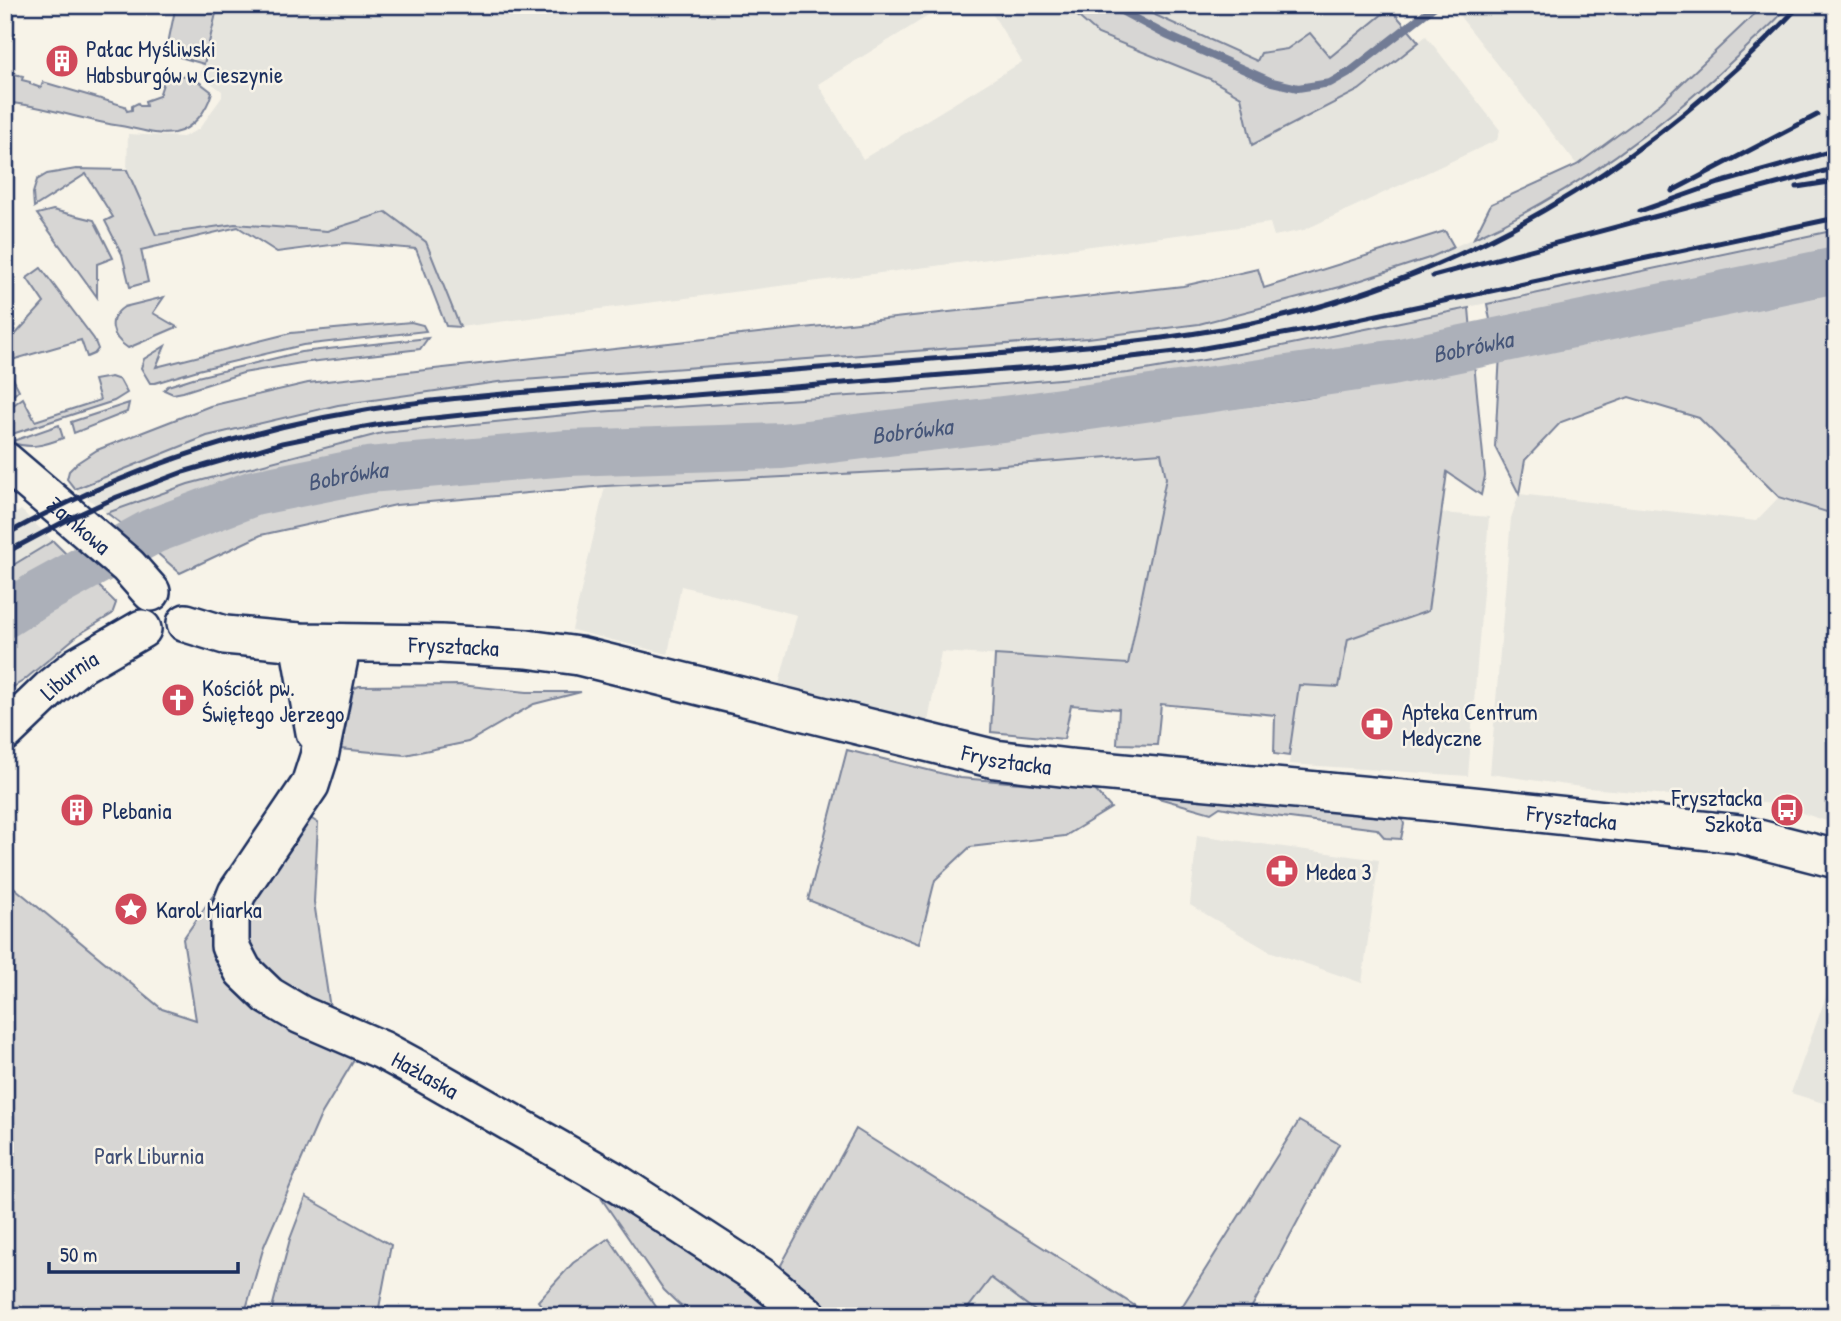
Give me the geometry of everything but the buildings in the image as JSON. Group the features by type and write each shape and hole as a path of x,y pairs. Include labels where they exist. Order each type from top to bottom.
{"street":[{"name":"Zamkowa","path":"5,461 139,579"},
{"path":"139,579 177,591 186,602 190,614 186,623 180,632 161,639 149,636 142,629 138,612 139,579"},
{"name":"Frysztacka","path":"186,623 225,635 299,642 441,644 527,649 579,656 995,759 1739,834 1836,859"},
{"name":"Liburnia","path":"5,732 78,666 142,629"},
{"path":"299,642 319,757"},
{"name":"Hażlaska","path":"342,643 319,757 310,785 237,893 230,911 230,946 243,971 269,996 301,1014 394,1056 612,1180 760,1276 808,1316"}],"shaded area":[{"path":"218,5 946,5 818,84 863,159 1022,62 987,5 1065,5 1098,34 1210,79 1241,97 1252,144 1359,90 1426,36 1500,130 1497,140 1304,230 1274,236 1270,223 460,327 426,242 386,212 327,231 235,224 156,235 127,170 128,134 183,137 199,129 222,97 222,91 200,75"},
{"path":"1133,5 1388,5 1390,8 1330,57 1310,34 1287,49 1261,53 1257,61"},
{"path":"1451,5 1836,5 1836,230 1262,350 1128,373 913,392 596,412 382,433 188,484 107,513 75,489 207,436 338,405 498,382 1199,324 1340,287 1429,258 1485,233 1585,175"},
{"path":"1162,453 1166,478 1128,664 941,652 928,722 779,684 797,615 681,586 668,654 572,630 605,486 977,467"},
{"path":"1519,494 1756,521 1779,497 1836,515 1836,824 1774,804 1588,788 1490,774 1511,518"},
{"path":"21,510 53,541 5,570 5,520"},
{"path":"1442,513 1489,517 1468,776 1289,764 1299,685 1348,639 1428,611"},
{"path":"1197,835 1379,860 1362,983 1269,951 1190,905"},
{"path":"1836,969 1836,1107 1791,1093"},
{"path":"991,1277 1042,1316 962,1316"}],"green space":[{"path":"176,5 218,5 204,64 166,53"},
{"path":"1065,5 1133,5 1257,61 1261,53 1287,49 1310,33 1330,57 1390,8 1419,42 1359,90 1252,145 1241,97 1210,79 1098,34"},
{"path":"1764,5 1789,5 1767,29 1683,105 1582,179 1474,238 1491,204 1577,165 1661,103"},
{"path":"5,72 23,76 22,80 41,88 43,82 125,106 127,111 132,110 132,106 138,103 140,106 146,106 145,101 159,96 165,78 190,75 212,92 203,112 193,123 181,131 160,134 5,102"},
{"path":"76,169 127,170 156,235 235,224 327,231 386,212 426,242 460,327 446,326 416,249 346,243 277,252 238,227 141,250 148,282 130,287 122,254 105,221 113,217 86,174 34,207 33,193 37,180 47,174"},
{"path":"53,210 94,220 113,258 97,264 97,297 37,214"},
{"path":"1836,230 1836,251 1491,325 1487,304"},
{"path":"1445,231 1454,247 1429,258 1340,287 1199,324 1088,338 498,382 338,405 207,436 75,489 67,479 69,471 77,463 97,450 210,406 308,383 1183,286 1258,269 1264,288"},
{"path":"41,268 94,339 98,349 94,354 87,357 81,340 5,362 5,346 44,303 27,278"},
{"path":"1836,284 1836,515 1779,497 1699,418 1629,397 1561,422 1525,460 1519,494 1495,447 1500,353"},
{"path":"164,297 153,313 177,327 128,348 122,344 113,328 118,312 124,307"},
{"path":"1469,308 1471,331 1386,355 1088,400 893,424 508,441 331,464 230,490 131,531 107,513 188,484 382,433 596,412 913,392 1128,373 1262,350"},
{"path":"411,322 423,325 426,331 303,345 155,383 150,383 141,368 144,359 165,346 156,367 291,333"},
{"path":"428,338 420,349 301,363 243,373 173,394 164,390 168,386 193,378 301,352"},
{"path":"5,363 19,390 5,403"},
{"path":"1474,363 1485,476 1481,495 1447,472 1428,611 1348,639 1339,687 1299,685 1289,756 1274,754 1275,715 1161,704 1157,745 1117,744 1119,709 1071,705 1064,739 991,732 995,655 1128,664 1166,478 1161,453 977,467 605,486 396,505 261,535 180,573 148,545 250,503 487,469 1094,426 1307,398"},
{"path":"111,377 120,380 127,393 114,401 12,434 5,427 5,411 23,398 35,421 100,400 94,380"},
{"path":"129,403 127,412 74,433 71,422"},
{"path":"59,425 63,438 56,441 30,446 10,442"},
{"path":"53,541 116,603 112,614 78,635 23,681 5,692 5,570"},
{"path":"460,685 527,692 581,692 534,704 468,742 405,755 340,749 347,692 359,686"},
{"path":"847,750 960,778 1094,789 1111,808 1065,836 970,847 935,880 919,944 808,900"},
{"path":"1142,788 1401,815 1404,824 1401,839 1385,838 1377,829 1220,807 1211,813 1148,795"},
{"path":"307,816 318,823 314,902 331,1015 290,997 256,965 242,939 255,888"},
{"name":"Park Liburnia","path":"5,880 162,1009 196,1020 183,939 219,887 210,936 227,976 357,1055 321,1115 264,1246 244,1316 5,1316"},
{"path":"1299,1121 1339,1144 1247,1316 1176,1316"},
{"path":"856,1129 1151,1316 1042,1316 991,1278 962,1316 824,1316 786,1281 781,1265"},
{"path":"306,1197 391,1245 379,1308 367,1316 270,1316 290,1239"},
{"path":"601,1198 732,1273 781,1316 691,1316 664,1290"},
{"path":"609,1238 657,1308 641,1316 549,1316 538,1301 573,1263"}],"waterway":[{"path":"1110,5 1166,35 1272,82 1298,88 1330,83 1351,71 1436,5"},
{"name":"Bobrówka","path":"5,615 153,531 254,493 368,470 568,453 782,446 1027,416 1391,363 1836,270"}],"railway":[{"path":"5,535 100,488 200,450 302,422 354,412 488,395 1105,344 1187,335 1307,310 1378,288 1446,260 1512,228 1574,192 1635,151 1693,106 1748,58 1800,5"},
{"path":"1672,191 1817,115"},
{"path":"1640,211 1719,183 1836,150"},
{"path":"1433,276 1836,168"},
{"path":"1797,187 1836,181"},
{"path":"5,553 117,497 183,472 282,443 331,433 387,423 509,410 1053,366 1193,350 1311,329 1836,218"}],"place":[{"name":"Pałac Myśliwski Habsburgów w Cieszynie","path":"62,61"},
{"name":"Kościół pw. Świętego Jerzego","path":"178,700"},
{"name":"Apteka Centrum Medyczne","path":"1377,724"},
{"name":"Plebania","path":"77,810"},
{"name":"Frysztacka Szkoła","path":"1787,810"},
{"name":"Medea 3","path":"1282,871"},
{"name":"Karol Miarka","path":"131,909"}]}
